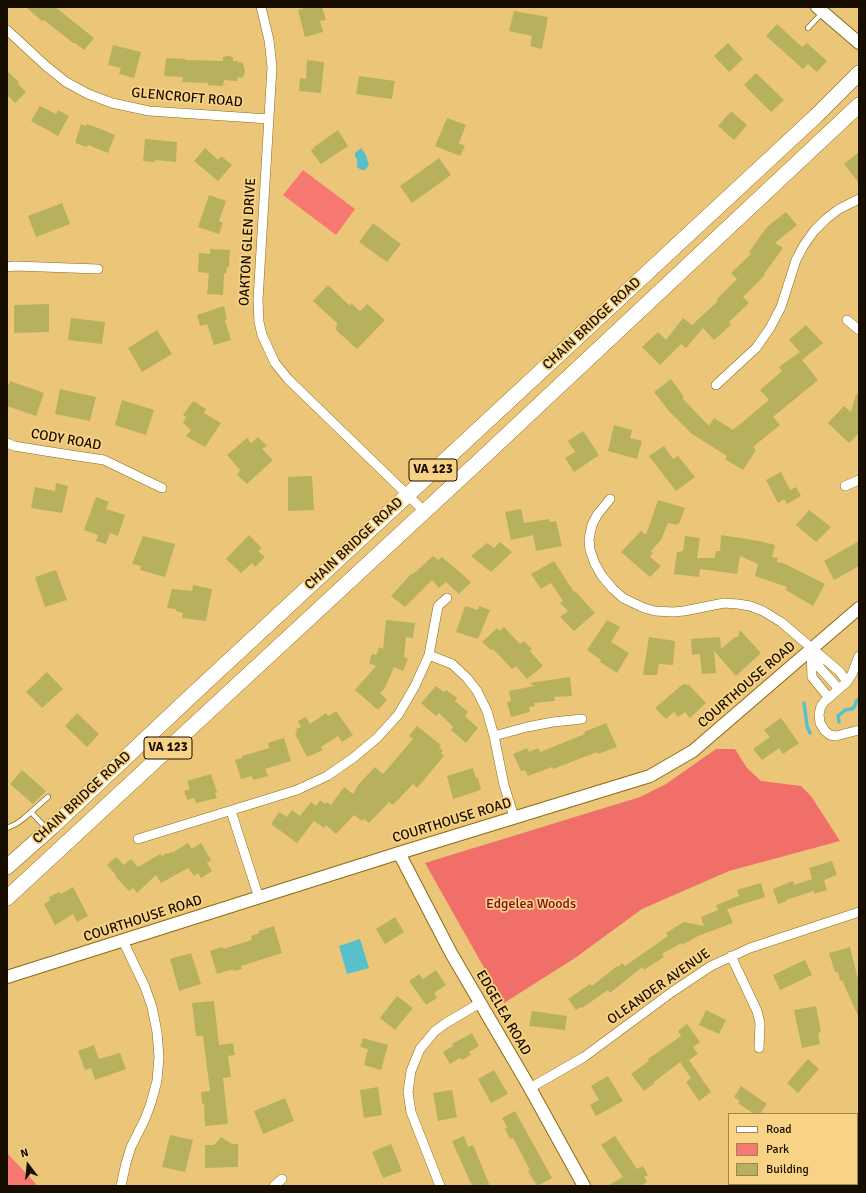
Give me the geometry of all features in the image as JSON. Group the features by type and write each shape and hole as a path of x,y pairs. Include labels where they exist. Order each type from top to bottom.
{"main road":[{"name":"CHAIN BRIDGE ROAD","path":"8,865 48,830 816,116 859,73"},
{"name":"CHAIN BRIDGE ROAD","path":"7,898 859,105"}],"street":[{"name":"OAKTON GLEN DRIVE","path":"261,7 269,40 272,67 258,300 260,322 266,344 275,363 288,379 424,511"},
{"path":"820,10 859,43"},
{"name":"GLENCROFT ROAD","path":"7,30 46,66 66,82 88,94 112,104 149,111 269,119"},
{"path":"716,385 756,348 770,328 781,307 796,260 814,231 839,209 859,199"},
{"path":"7,267 98,269"},
{"path":"847,320 859,330"},
{"name":"CODY ROAD","path":"7,443 104,460 162,488"},
{"path":"845,486 859,480"},
{"path":"610,499 597,515 592,525 589,539 590,550 595,564 612,589 624,598 644,608 655,611 684,611 724,603 750,606 774,617 840,672 847,682"},
{"path":"138,838 297,790 327,776 354,758 377,738 398,715 415,686 429,655 438,606 447,598"},
{"name":"COURTHOUSE ROAD","path":"7,977 514,817 650,776 693,751 859,608"},
{"path":"811,648 820,668 839,689"},
{"path":"811,648 812,678 828,698"},
{"path":"429,655 452,664 467,678 477,691 487,711 494,736 504,785 514,817"},
{"path":"859,656 847,682 828,698 821,706 818,714 820,723 825,731 830,734 836,736 859,730"},
{"path":"494,736 539,725 582,719"},
{"path":"231,810 259,898"},
{"name":"EDGELEA ROAD","path":"399,853 451,953 530,1088 584,1186"},
{"name":"OLEANDER AVENUE","path":"530,1088 584,1057 672,992 711,966 750,948 859,912"},
{"path":"121,1186 131,1147 151,1103 157,1080 159,1057 157,1032 152,1007 145,987 123,941"},
{"path":"731,956 757,1011 760,1023 759,1048"},
{"path":"440,1186 411,1112 408,1092 411,1072 420,1049 435,1031 480,1003"},
{"path":"274,1186 282,1179"}],"lane":[{"path":"808,28 820,10"},
{"path":"7,828 16,824 48,797"},
{"path":"31,812 48,830"}],"green space":[{"path":"303,170 355,209 336,235 283,195"},
{"name":"Edgelea Woods","path":"716,749 735,749 747,768 761,781 801,786 811,796 840,841 729,871 642,909 575,958 504,1003 425,863 640,797 666,784"},
{"path":"7,1153 38,1186 7,1186"}],"water":[{"path":"361,148 366,155 369,165 365,170 361,170 357,167 357,159 355,157 355,153"},
{"path":"360,939 369,968 347,974 339,946"}],"building":[{"path":"26,7 55,7 94,38 84,50 44,20 42,21"},
{"path":"308,7 322,7 326,20 320,21 323,32 305,37 298,10"},
{"path":"514,11 548,17 542,49 530,46 532,36 509,31"},
{"path":"777,24 802,47 807,43 827,61 817,72 808,64 803,69 766,36"},
{"path":"728,43 743,59 729,72 714,56"},
{"path":"113,45 141,52 134,78 119,74 121,68 108,65"},
{"path":"223,57 233,57 233,61 243,63 245,71 243,78 238,77 237,81 224,80 223,86 208,85 208,83 182,82 183,77 164,76 166,58 223,61"},
{"path":"307,60 324,62 321,93 299,91 300,78 306,79"},
{"path":"7,71 19,82 18,84 26,92 15,103 7,95"},
{"path":"756,73 784,100 771,112 744,85"},
{"path":"359,76 395,81 392,99 356,94"},
{"path":"40,106 56,114 58,110 69,116 58,136 31,121"},
{"path":"731,111 747,125 734,140 718,126"},
{"path":"447,118 466,125 459,143 465,146 460,156 435,146"},
{"path":"81,124 86,126 87,124 115,135 108,153 88,145 87,147 75,143"},
{"path":"338,130 348,146 321,164 311,151 314,147"},
{"path":"145,139 177,142 176,162 155,160 155,162 143,161"},
{"path":"205,148 218,160 221,156 232,165 218,181 194,161"},
{"path":"859,152 859,183 844,164"},
{"path":"439,158 451,175 412,203 400,186"},
{"path":"209,195 226,201 219,221 223,223 219,234 198,227"},
{"path":"62,203 70,224 36,237 28,216"},
{"path":"786,212 797,225 775,243 783,248 764,274 765,275 743,297 749,303 729,322 731,325 714,340 703,328 686,348 681,344 660,365 642,347 658,332 666,340 683,318 692,325 718,301 716,300 737,279 731,273 751,254 749,252 767,227"},
{"path":"373,223 401,244 387,262 359,242"},
{"path":"210,249 230,250 229,267 227,267 226,273 224,274 223,295 207,294 209,273 198,272 199,253 210,254"},
{"path":"328,285 350,306 351,303 360,311 367,304 385,320 357,349 336,330 337,323 313,301"},
{"path":"49,304 49,332 14,333 14,305"},
{"path":"224,306 227,319 225,320 231,340 214,345 207,324 200,326 197,315"},
{"path":"71,318 105,322 102,344 68,340"},
{"path":"806,325 823,343 802,360 818,380 773,417 780,425 753,447 756,450 743,470 725,459 727,456 692,434 668,410 654,392 671,379 684,397 682,398 709,426 714,418 733,430 769,400 760,390 782,371 779,367 800,352 789,340"},
{"path":"157,330 172,354 142,372 128,348"},
{"path":"10,381 44,393 36,416 7,406 7,388"},
{"path":"60,389 96,397 90,421 55,414"},
{"path":"856,394 859,395 859,433 849,443 828,423 844,406 851,412"},
{"path":"122,400 154,410 146,435 115,425"},
{"path":"193,401 206,409 204,413 221,423 205,447 186,436 191,430 183,423 186,417 183,415"},
{"path":"614,425 632,430 630,438 642,441 637,459 608,451"},
{"path":"583,431 599,455 574,472 565,458 575,452 568,441"},
{"path":"258,437 267,446 262,449 273,460 247,484 237,475 240,470 227,455 247,438 251,443"},
{"path":"664,446 673,459 678,456 695,477 676,491 649,456"},
{"path":"781,472 790,490 796,487 801,496 787,504 784,499 778,503 766,480"},
{"path":"312,476 314,510 288,511 288,477"},
{"path":"56,483 68,486 62,513 31,508 35,487 55,491"},
{"path":"96,497 109,502 106,509 125,515 118,536 110,533 106,544 96,541 98,535 84,530"},
{"path":"658,500 685,508 680,522 677,525 668,523 661,540 651,551 653,553 650,557 661,566 650,577 621,552 641,531 646,535"},
{"path":"521,509 524,523 549,519 550,522 556,521 562,546 536,551 533,535 511,540 505,512"},
{"path":"809,510 831,527 816,542 796,525"},
{"path":"249,535 262,548 258,551 265,557 255,567 252,563 241,573 226,559"},
{"path":"721,535 775,545 772,557 778,558 777,562 783,563 825,584 813,606 786,590 787,587 755,576 758,564 740,556 737,574 700,569 699,577 674,574 677,552 683,551 685,536 700,538 697,558 715,558 716,551 720,551"},
{"path":"143,536 175,544 165,577 140,570 141,566 132,564"},
{"path":"859,541 859,566 834,580 824,561"},
{"path":"500,542 512,552 491,572 471,556 487,543 494,548"},
{"path":"433,556 438,560 442,557 471,582 459,594 446,582 439,588 432,580 405,607 391,596 412,573 413,574"},
{"path":"554,561 574,592 575,591 595,613 574,631 560,617 568,611 560,603 563,601 551,583 541,589 531,574"},
{"path":"56,570 67,600 45,607 35,577"},
{"path":"193,585 212,589 206,621 182,618 183,613 176,611 176,609 167,608 172,589 192,591"},
{"path":"465,606 478,610 479,606 490,610 478,639 456,632"},
{"path":"386,620 415,623 413,638 406,637 404,657 408,659 403,671 394,667 385,688 380,693 387,700 378,710 355,690 376,666 369,663 372,654 376,655 379,647 383,649"},
{"path":"607,620 620,627 611,642 629,653 617,673 600,662 601,660 587,650"},
{"path":"504,627 520,644 524,641 532,649 530,651 543,666 527,679 516,666 512,669 493,649 491,650 482,642 497,628 499,631"},
{"path":"740,630 761,653 736,676 714,651 716,673 702,674 700,654 692,655 691,639 720,637 721,649 735,637 738,637"},
{"path":"649,637 675,641 673,665 659,664 657,675 643,675"},
{"path":"47,672 63,689 42,708 26,692"},
{"path":"570,677 572,696 554,697 555,701 534,703 535,706 529,707 530,712 511,717 507,702 511,701 509,691 534,686 530,683"},
{"path":"683,684 689,685 706,703 690,718 685,712 678,717 674,712 666,719 655,708"},
{"path":"436,686 444,692 446,690 457,698 455,701 468,712 465,716 478,728 466,743 451,730 453,727 439,713 436,716 421,703"},
{"path":"336,711 353,735 342,742 338,736 321,747 323,750 307,757 295,734 297,733 296,729 301,727 298,721 306,717 310,724 326,713 328,716"},
{"path":"77,713 99,734 87,747 65,726"},
{"path":"781,718 799,743 783,754 779,748 762,760 753,749 770,737 764,730"},
{"path":"606,723 617,747 598,754 597,752 553,769 552,767 528,776 525,770 521,771 513,754 527,748 529,752 538,748 540,752 585,734 584,732"},
{"path":"417,726 441,745 439,747 443,751 441,753 444,756 417,788 413,784 393,805 389,802 369,823 364,819 362,821 354,815 336,834 326,825 324,828 314,821 297,843 271,824 279,812 287,817 292,810 300,816 311,802 316,806 320,800 325,804 327,802 331,805 344,787 353,794 358,785 375,767 383,774 413,739 409,736"},
{"path":"284,738 291,761 265,769 268,776 253,780 252,776 241,779 235,760 242,758 242,756 269,748 268,743"},
{"path":"473,768 476,778 478,778 481,790 453,799 447,776"},
{"path":"22,770 46,791 33,804 10,784"},
{"path":"211,774 217,792 215,793 217,798 196,803 194,798 187,800 184,791 190,789 187,781"},
{"path":"188,843 192,849 201,843 211,860 207,863 212,871 201,878 198,873 194,876 188,868 161,883 156,875 137,893 133,888 129,891 107,865 116,857 124,865 131,859 138,867 160,854 162,856 167,853 172,853"},
{"path":"832,861 837,875 824,880 827,890 814,894 814,891 778,904 773,889 793,881 794,885 812,879 809,868"},
{"path":"761,883 765,897 727,909 733,923 698,936 682,945 681,943 662,954 664,957 644,970 642,967 610,993 608,990 582,1008 581,1007 576,1010 568,999 590,984 592,986 622,963 625,966 668,936 666,933 684,922 704,926 701,917 718,910 716,905 739,896 737,890"},
{"path":"73,887 88,916 77,922 73,914 55,925 44,904 50,900 49,897 59,892 61,894"},
{"path":"395,917 404,932 385,944 376,929"},
{"path":"274,926 282,953 241,966 242,969 233,971 233,969 217,974 210,951 222,947 223,949 252,940 251,936 259,933 258,931"},
{"path":"850,947 859,983 859,1018 842,980 840,981 838,972 835,972 829,953"},
{"path":"191,953 201,984 179,991 170,959"},
{"path":"805,960 812,975 780,990 773,975"},
{"path":"436,970 446,985 434,993 437,998 426,1005 409,981 419,974 423,979"},
{"path":"397,996 413,1008 395,1030 380,1018"},
{"path":"214,1001 219,1045 233,1043 235,1055 228,1056 231,1077 223,1078 228,1124 205,1126 204,1104 202,1103 201,1092 210,1091 203,1036 196,1036 192,1003"},
{"path":"816,1006 821,1032 818,1033 820,1044 802,1048 794,1010"},
{"path":"706,1010 726,1020 719,1034 699,1025"},
{"path":"532,1011 567,1016 565,1030 529,1026"},
{"path":"687,1024 700,1042 693,1047 698,1054 689,1060 711,1092 699,1101 686,1082 691,1078 680,1062 644,1091 631,1074 649,1061 648,1059 681,1036 678,1031"},
{"path":"472,1033 479,1046 469,1052 471,1055 462,1060 460,1058 450,1064 443,1052 453,1046 452,1044"},
{"path":"363,1038 388,1045 381,1070 364,1065 368,1049 360,1047"},
{"path":"94,1045 99,1059 120,1053 126,1069 95,1080 91,1068 85,1070 78,1051"},
{"path":"808,1059 819,1069 798,1093 787,1083"},
{"path":"494,1070 508,1094 491,1103 478,1079"},
{"path":"608,1076 623,1101 596,1116 590,1105 599,1100 591,1086"},
{"path":"741,1086 767,1104 761,1113 753,1113 738,1103 740,1101 734,1097"},
{"path":"378,1087 382,1115 364,1118 360,1090"},
{"path":"452,1090 457,1117 438,1121 433,1093"},
{"path":"285,1098 294,1121 263,1134 254,1111"},
{"path":"515,1111 552,1178 537,1186 528,1171 530,1170 513,1138 510,1139 505,1129 507,1127 502,1118"},
{"path":"170,1135 193,1140 185,1172 162,1167"},
{"path":"464,1136 468,1147 473,1145 490,1186 472,1186 452,1141"},
{"path":"615,1136 637,1169 643,1166 648,1175 644,1177 647,1182 641,1186 607,1186 623,1177 601,1145"},
{"path":"221,1137 232,1144 238,1144 238,1167 205,1168 205,1145 214,1145"},
{"path":"391,1144 402,1171 383,1178 372,1152"}],"waterway":[{"path":"839,722 838,716 845,710 852,709 857,700"},
{"path":"804,703 807,726 810,733"}]}
